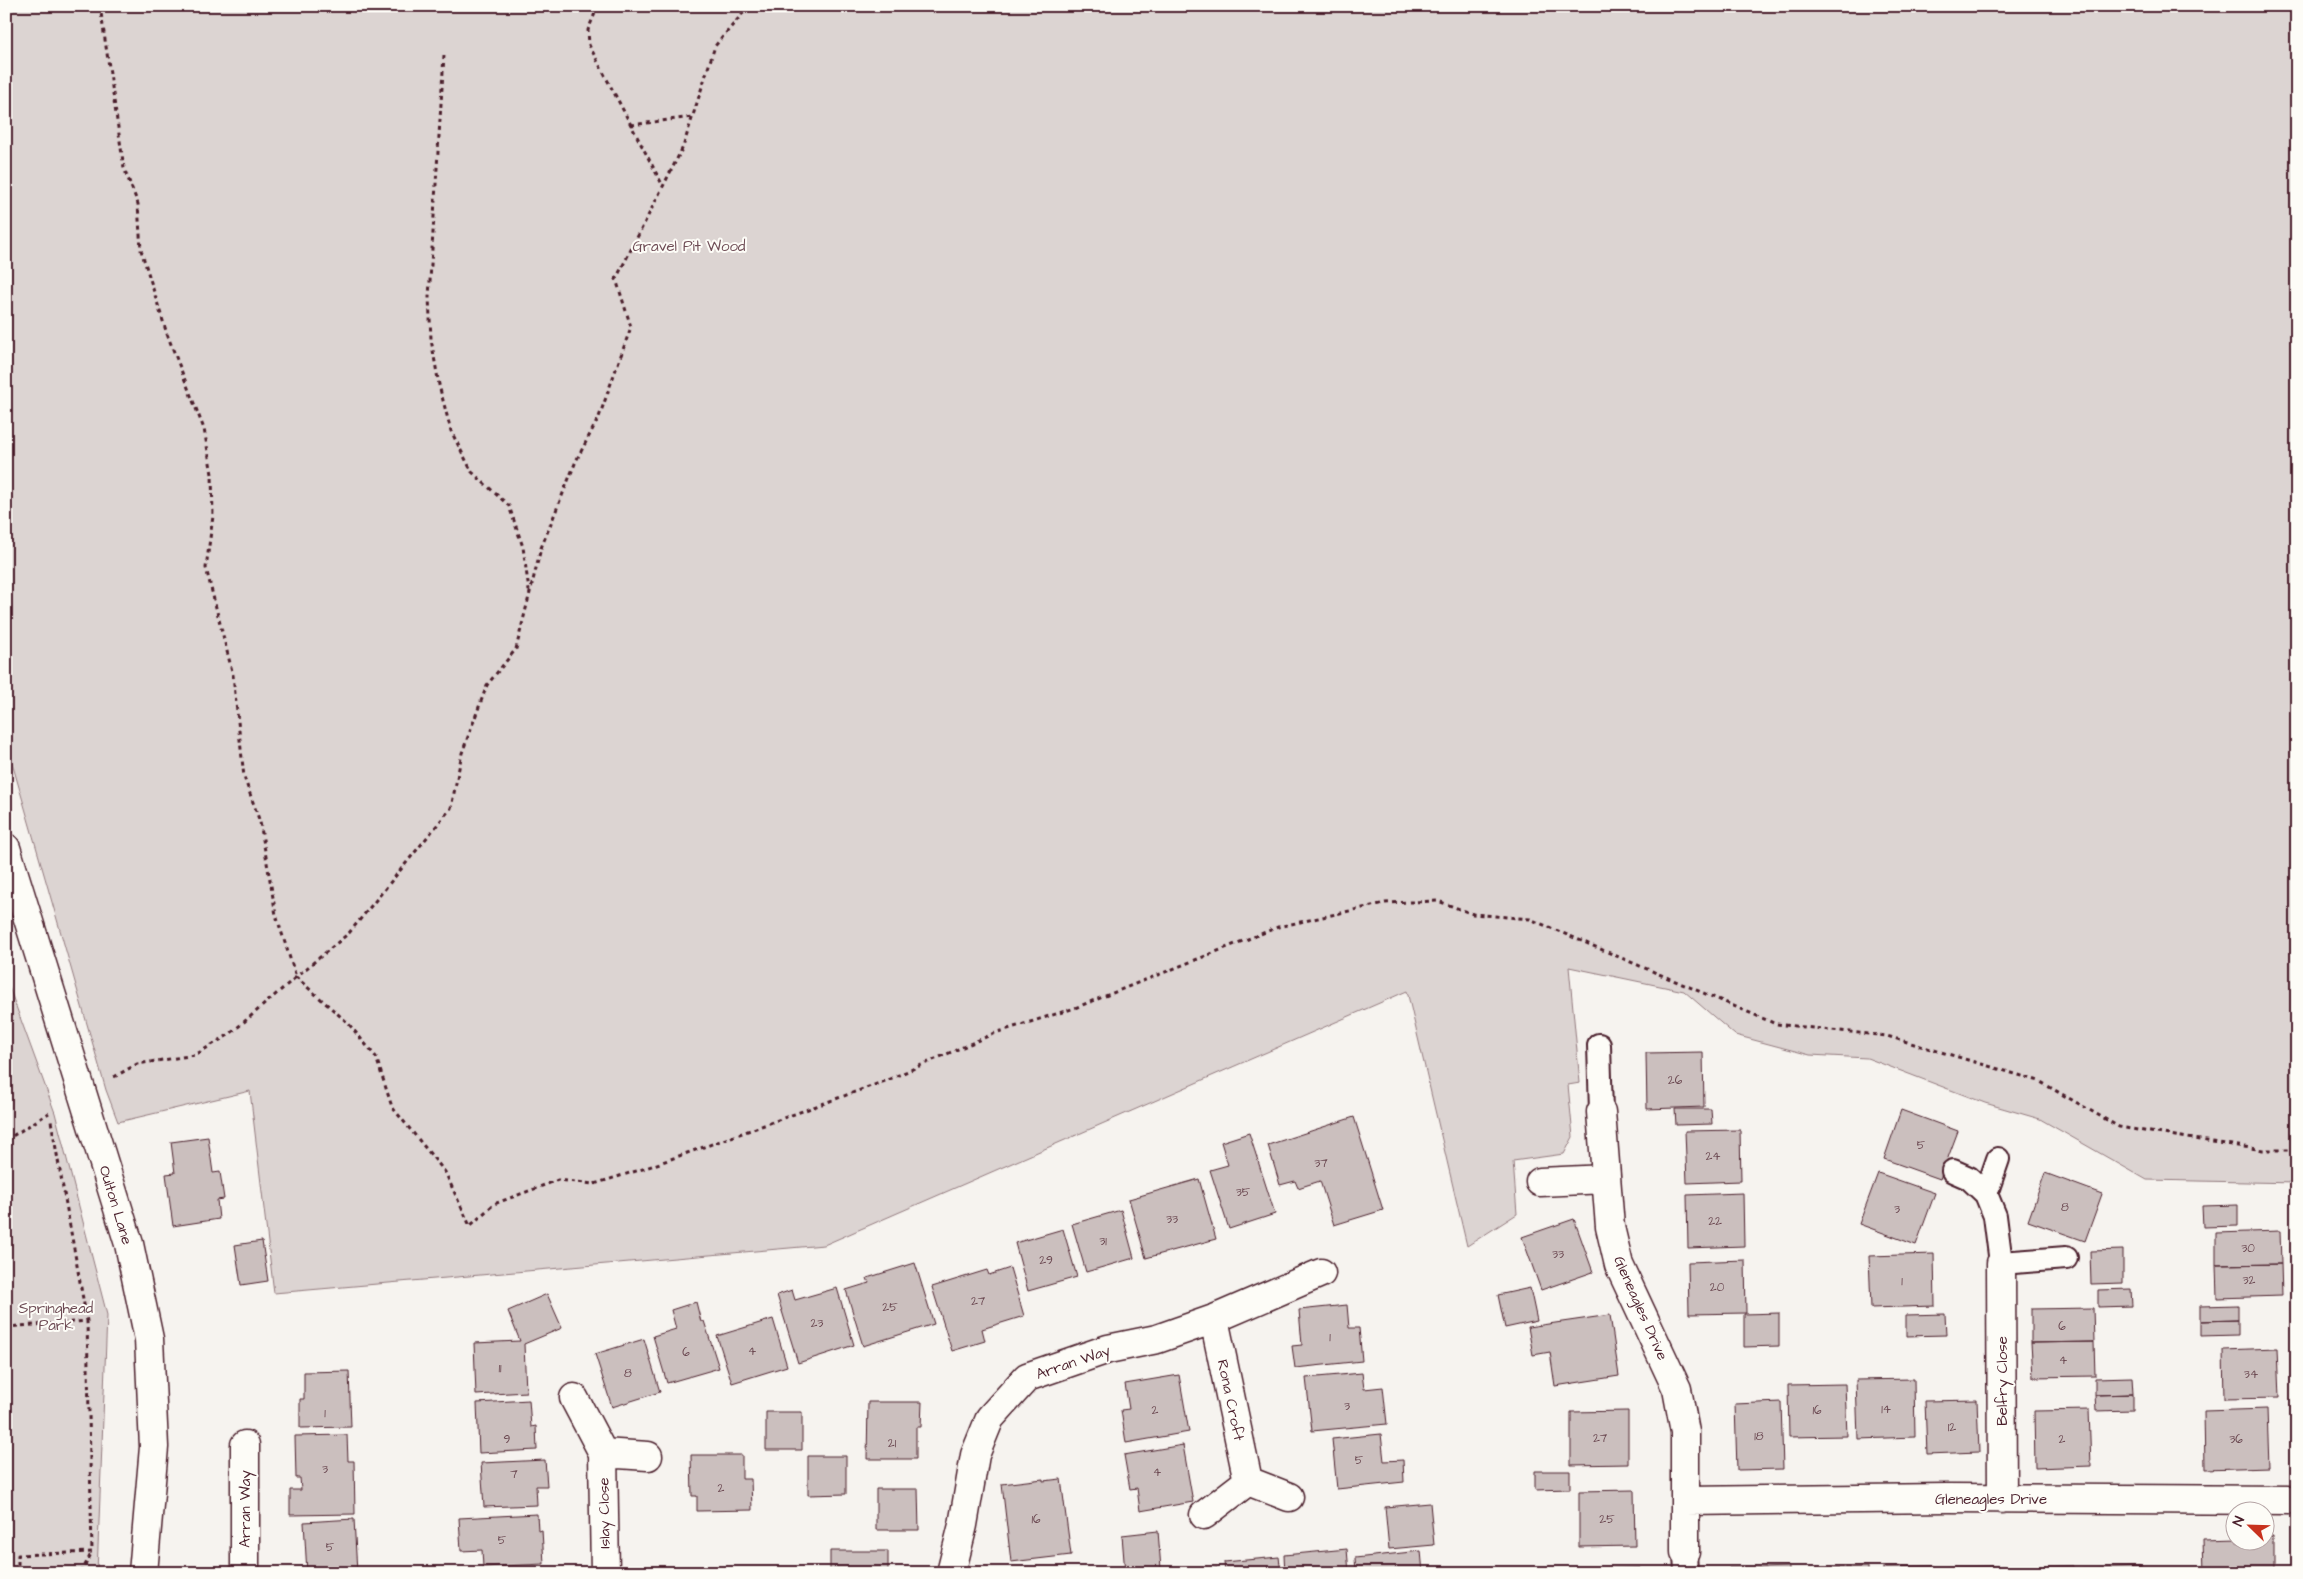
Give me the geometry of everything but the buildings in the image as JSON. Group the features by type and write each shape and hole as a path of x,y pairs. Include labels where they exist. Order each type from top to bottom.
{"street":[{"name":"Oulton Lane","path":"6,848 81,1095 129,1244 149,1338 154,1447 147,1549 143,1573"},
{"name":"Gleneagles Drive","path":"1601,1112 1610,1227 1619,1265 1677,1389 1685,1432 1685,1563"},
{"path":"1540,1182 1606,1179"},
{"name":"Belfry Close","path":"2001,1263 2002,1498"},
{"name":"Arran Way","path":"951,1573 963,1525 975,1454 990,1418 1027,1378 1108,1349 1157,1340 1214,1319 1321,1273"},
{"name":"Rona Croft","path":"1214,1319 1248,1481"},
{"name":"Islay Close","path":"574,1398 604,1453 605,1573"},
{"name":"Arran Way","path":"245,1445 245,1573"},
{"path":"604,1453 648,1456"},
{"path":"1204,1515 1248,1481 1289,1497"},
{"name":"Gleneagles Drive","path":"1686,1501 2002,1498 2297,1500"}],"lane":[{"path":"1599,1045 1601,1112"},
{"path":"1986,1194 1998,1159"},
{"path":"1953,1171 1969,1178 1986,1194 1995,1216 2001,1263 2066,1258"}],"path":[{"path":"100,6 124,168 138,204 141,250 167,334 204,429 212,474 213,516 206,568 233,675 244,777 260,822 276,915 296,977 348,1024 376,1057 392,1108 445,1172 470,1226 494,1204 558,1180 594,1184 646,1168 885,1081 995,1033 1075,1008 1278,927 1385,903 1438,901 1473,914 1530,920 1776,1024 1887,1036 2039,1081 2119,1127 2263,1150 2297,1150"},
{"path":"598,6 588,30 589,45 663,187"},
{"path":"6,1140 49,1113 137,1064 195,1055 230,1034 349,933 450,808 462,753 487,685 516,649 541,548 576,461 600,417 631,326 616,279 683,147 715,46 750,6"},
{"path":"444,55 429,297 438,385 451,431 472,472 509,506 523,547 529,594"},
{"path":"631,125 692,118"},
{"path":"49,1113 87,1321 92,1552 81,1573"},
{"path":"6,1327 87,1321"},
{"path":"18,1573 18,1556 92,1552"}],"green space":[{"name":"Gravel Pit Wood","path":"6,6 2297,6 2297,1183 2147,1180 2040,1119 1985,1103 1867,1058 1810,1055 1735,1035 1684,991 1569,967 1580,1083 1568,1085 1573,1137 1564,1154 1513,1161 1517,1214 1467,1246 1407,991 824,1245 274,1293 250,1091 118,1122 106,1090 6,742"},
{"name":"Springhead Park","path":"6,979 55,1113 107,1315 97,1573 6,1573"}]}
